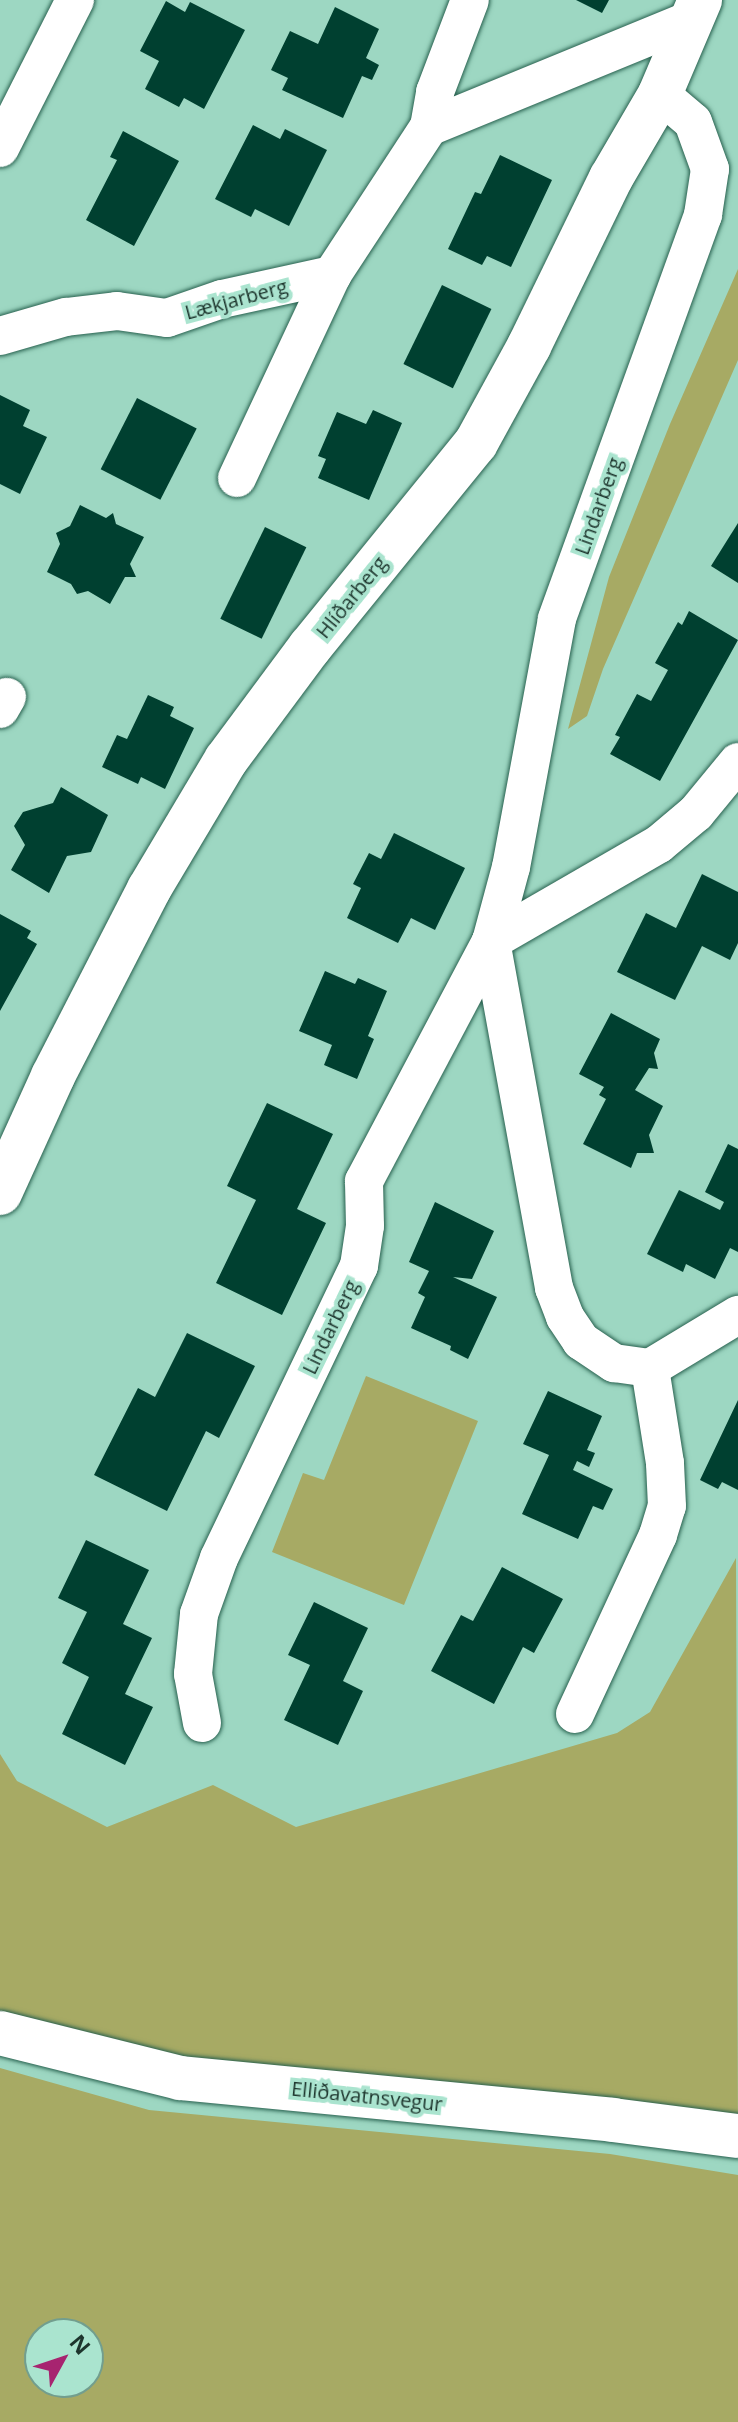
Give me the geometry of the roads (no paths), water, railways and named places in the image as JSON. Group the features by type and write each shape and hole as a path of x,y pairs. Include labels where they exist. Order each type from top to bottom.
{"street":[{"path":"0,148 75,0"},
{"name":"Lækjarberg","path":"237,478 332,275 429,127 435,92 470,0"},
{"path":"429,127 695,10"},
{"name":"Hlíðarberg","path":"0,1193 53,1076 149,889 226,760 310,647 476,443 529,346 611,178 660,94 695,10"},
{"name":"Lindarberg","path":"202,1723 193,1674 199,1614 219,1558 359,1266 365,1226 364,1181 491,941 511,867 557,619 703,215 710,169 693,122 660,94"},
{"name":"Lækjarberg","path":"0,336 66,317 117,311 167,318 222,299 332,275"},
{"path":"491,941 659,844 696,813 738,762"},
{"name":"Lindarberg","path":"491,941 554,1288 565,1317 581,1341 614,1363 650,1368"},
{"path":"575,1714 658,1535 667,1506 665,1463 650,1368 738,1315"},
{"name":"Elliðavatnsvegur","path":"0,2033 180,2078 613,2120 738,2136"}]}
